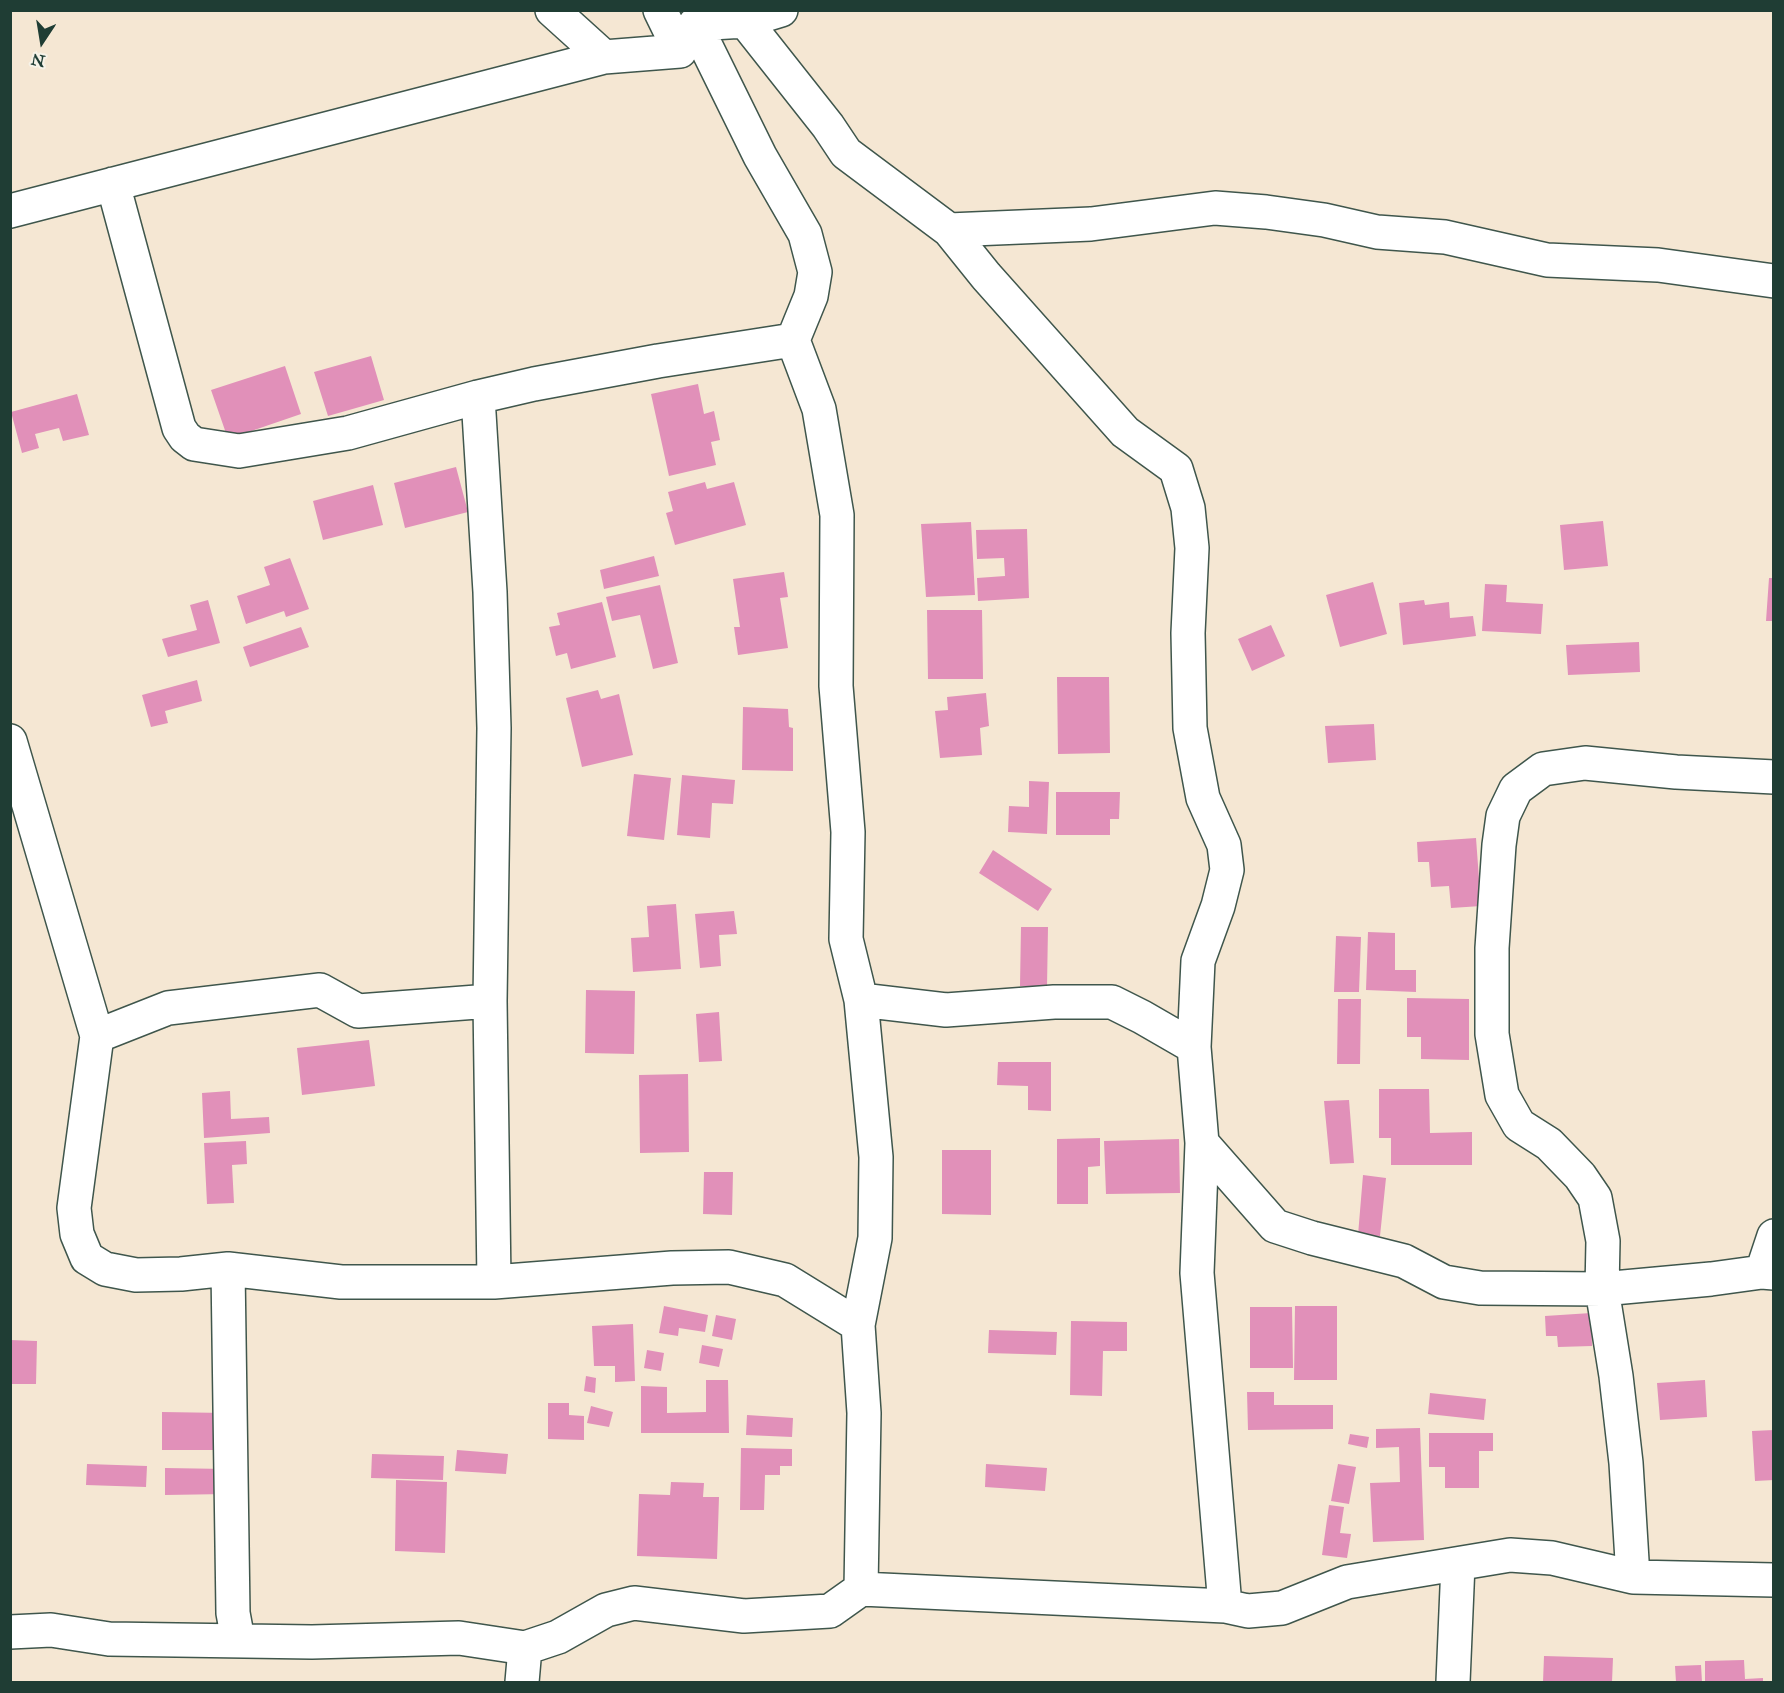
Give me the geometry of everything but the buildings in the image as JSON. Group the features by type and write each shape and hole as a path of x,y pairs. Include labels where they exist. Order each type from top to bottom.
{"street":[{"path":"552,10 604,57"},
{"path":"660,10 687,38 760,156 806,234 815,272 811,296 792,340 819,409 837,515 836,686 848,832 846,939 861,999 876,1168 875,1238 858,1325 864,1413 861,1589"},
{"path":"10,211 604,57 687,38 746,16 781,10"},
{"path":"746,16 846,153 949,230 986,276 1125,432 1176,469 1188,508 1192,548 1188,633 1190,728 1203,798 1224,845 1227,870 1218,906 1198,961 1194,1047 1202,1143 1197,1273 1225,1606"},
{"path":"113,184 179,428 184,437 194,444 239,451 348,433 478,397 618,368 792,340"},
{"path":"949,230 1091,224 1215,208 1324,220 1377,232 1445,237 1547,260 1658,266 1773,281"},
{"path":"478,397 490,592 494,728 490,1001 494,1282"},
{"path":"10,741 97,1036 74,1208 76,1234 81,1249 95,1264 105,1269 136,1275 181,1274 228,1269 342,1282 494,1282 672,1268 729,1267 785,1280 858,1325"},
{"path":"1633,1577 1626,1463 1616,1376 1602,1289 1603,1241 1595,1198 1580,1176 1549,1144 1519,1125 1502,1095 1492,1023 1492,948 1503,816 1516,789 1543,770 1585,763 1676,772 1773,777"},
{"path":"97,1036 168,1008 320,990 358,1011 490,1001"},
{"path":"861,999 946,1010 1054,1002 1112,1002 1194,1047"},
{"path":"1202,1143 1275,1226 1404,1262 1444,1282 1480,1288 1602,1289 1768,1272 1773,1236"},
{"path":"228,1269 233,1614 238,1640"},
{"path":"10,1632 51,1630 109,1640 312,1642 459,1638 525,1648 558,1637 606,1610 634,1603 744,1616 830,1611 861,1589 1225,1606 1248,1611 1282,1608 1347,1582 1510,1555 1552,1558 1633,1577 1773,1580"},
{"path":"1453,1683 1458,1564"},
{"path":"522,1683 525,1648"}]}
